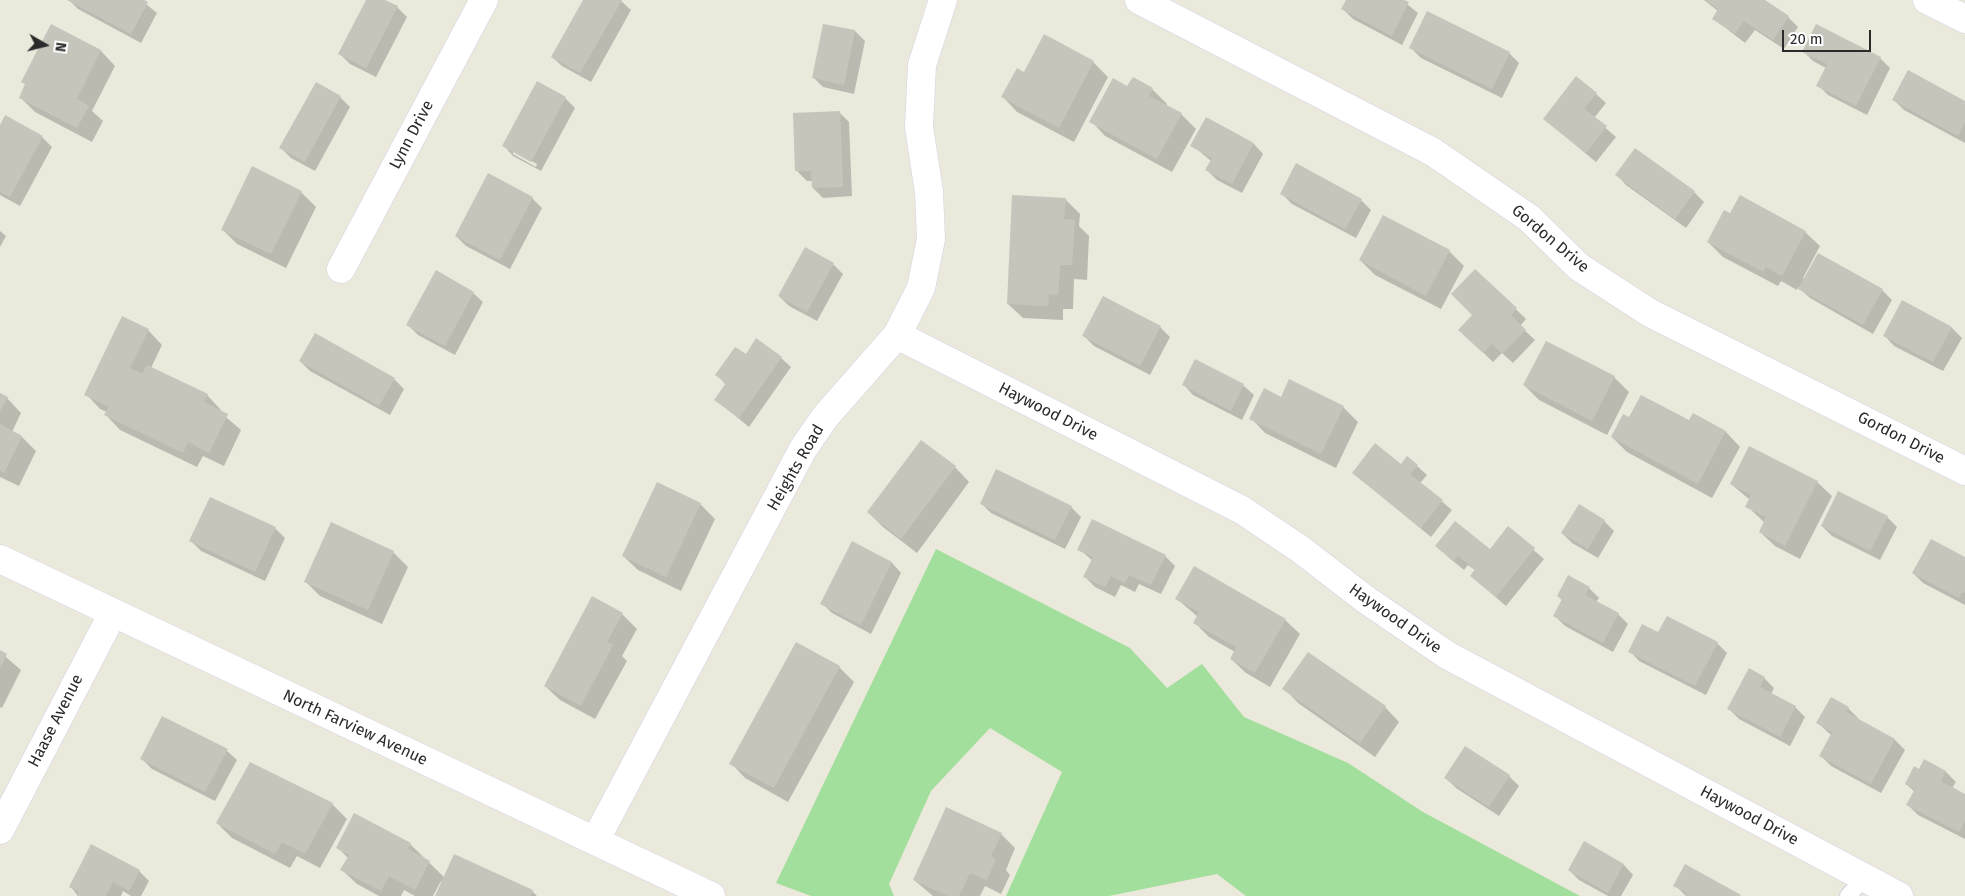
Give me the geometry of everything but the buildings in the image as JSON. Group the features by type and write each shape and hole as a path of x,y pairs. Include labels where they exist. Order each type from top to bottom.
{"street":[{"name":"Lynn Drive","path":"341,270 484,0"},
{"name":"Heights Road","path":"595,841 803,449 825,417 896,335 921,288 931,239 930,192 919,127 922,65 943,0"},
{"name":"Gordon Drive","path":"1139,0 1433,152 1529,218 1579,267 1650,313 1965,471"},
{"path":"1927,0 1965,20"},
{"name":"Haywood Drive","path":"896,335 1242,510 1300,549 1364,599 1447,655 1856,887 1899,896"},
{"name":"North Farview Avenue","path":"0,559 711,896"},
{"name":"Haase Avenue","path":"0,830 113,613"}],"green space":[{"path":"936,549 1130,648 1167,688 1202,664 1244,717 1348,763 1423,812 1580,896 1246,896 1217,874 1109,896 1006,896 1062,772 990,728 931,791 889,884 894,896 811,896 776,883"}]}
